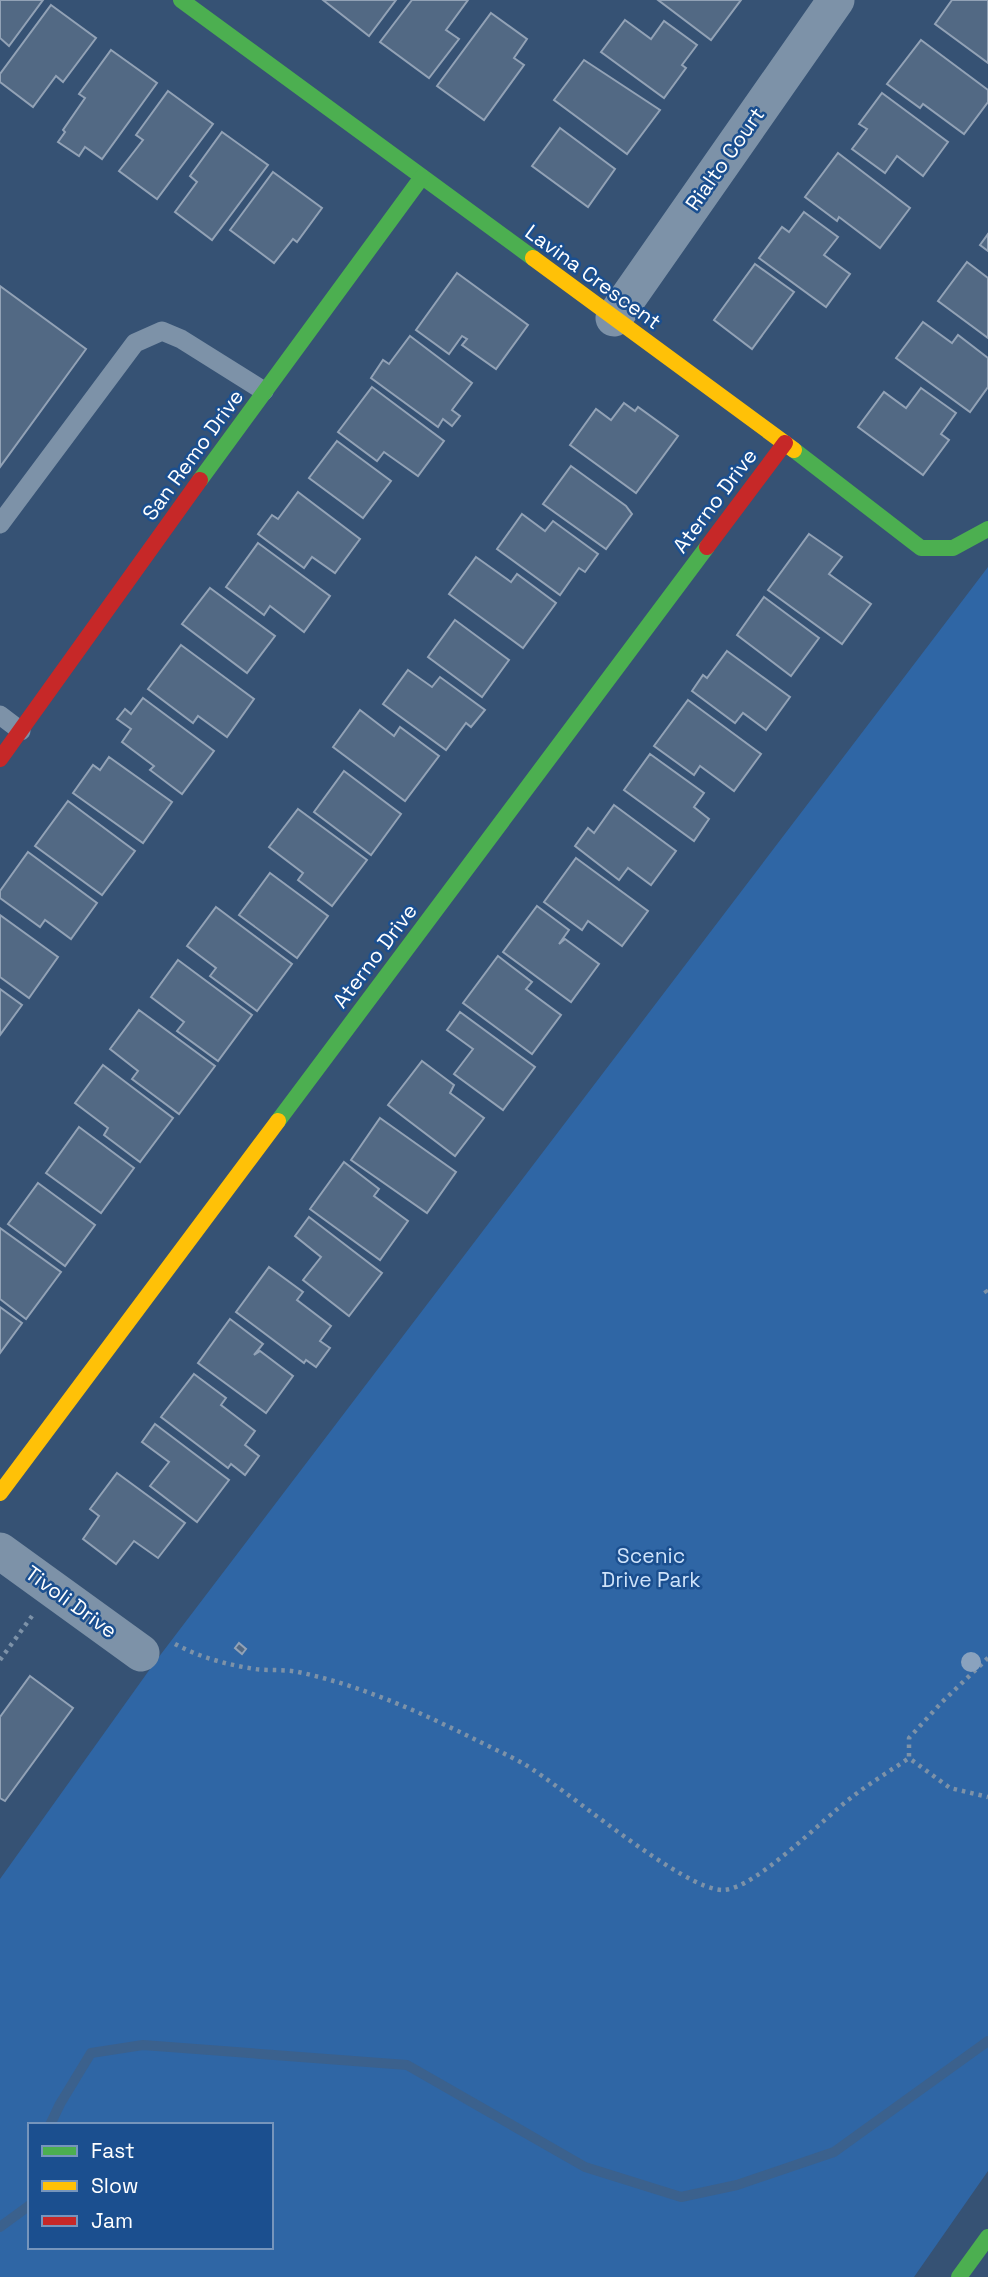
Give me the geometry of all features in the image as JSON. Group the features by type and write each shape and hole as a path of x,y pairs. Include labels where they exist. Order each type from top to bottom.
{"street":[{"name":"Lavina Crescent","path":"181,0 785,443 921,548 953,548 988,529"},
{"name":"Rialto Court","path":"614,318 835,0"},
{"name":"San Remo Drive","path":"0,759 264,391 422,177"},
{"name":"Aterno Drive","path":"0,1493 785,443"},
{"name":"Tivoli Drive","path":"0,1551 141,1653"},
{"path":"959,2277 988,2237"}],"lane":[{"path":"0,524 135,344 162,331 181,339 264,391"},
{"path":"0,715 21,731"}],"path":[{"path":"0,1660 35,1613"},
{"path":"141,1653 166,1639 218,1661 256,1669 297,1672 367,1692 432,1718 523,1763 567,1792 653,1857 700,1885 722,1890 738,1887 774,1863 852,1796 909,1758"},
{"path":"909,1758 909,1738 988,1658"},
{"path":"909,1758 950,1788 988,1797"}],"green space":[{"name":"Scenic Drive Park","path":"988,567 988,2171 914,2277 0,2277 0,1879 155,1662"}],"building":[{"path":"0,0 43,0 9,46 0,38"},
{"path":"323,0 396,0 369,36"},
{"path":"412,0 468,0 446,30 459,39 429,78 380,42"},
{"path":"658,0 741,0 711,40"},
{"path":"952,0 988,0 988,63 935,24"},
{"path":"51,5 96,38 63,82 56,76 33,107 0,82 0,74"},
{"path":"491,13 527,39 514,58 524,65 484,120 437,86"},
{"path":"625,20 651,39 664,21 697,45 682,65 686,68 664,98 601,52"},
{"path":"921,40 988,90 988,102 964,134 923,104 920,108 887,84"},
{"path":"111,50 157,83 102,159 85,147 79,156 58,142 85,98 79,94"},
{"path":"584,60 660,110 627,154 554,100"},
{"path":"168,91 213,124 157,199 119,171 143,140 136,135"},
{"path":"882,93 948,142 923,176 897,156 885,173 852,149 867,129 859,124"},
{"path":"560,128 615,169 588,207 532,166"},
{"path":"222,132 268,165 212,240 175,212 197,182 190,176"},
{"path":"838,153 910,208 880,248 839,217 837,221 805,197"},
{"path":"273,172 322,208 297,242 293,239 274,263 230,230"},
{"path":"804,212 838,237 824,255 850,274 826,307 759,258 782,227 789,232"},
{"path":"988,234 988,251 980,245"},
{"path":"967,262 988,278 988,338 938,301"},
{"path":"755,264 794,292 752,349 714,320"},
{"path":"457,273 528,325 496,369 462,345 467,339 462,336 449,354 416,330"},
{"path":"0,286 86,349 0,467"},
{"path":"923,322 952,343 958,335 988,358 988,387 970,412 896,358"},
{"path":"410,336 472,383 452,410 460,416 452,426 443,419 438,427 371,378 383,360 389,364"},
{"path":"372,387 444,441 418,476 384,452 377,461 338,432"},
{"path":"921,388 956,413 941,434 949,440 923,475 858,427 884,392 906,408"},
{"path":"624,403 635,411 638,407 678,436 636,493 570,445 596,409 611,420"},
{"path":"337,441 391,481 363,518 309,478"},
{"path":"571,466 626,506 632,514 606,549 543,504"},
{"path":"298,492 360,539 335,573 312,557 304,568 258,534 272,515 278,519"},
{"path":"522,514 545,531 553,521 598,554 585,572 579,568 560,595 497,549"},
{"path":"809,534 842,557 829,574 871,604 842,644 768,590"},
{"path":"258,543 330,596 304,632 270,606 264,615 226,587"},
{"path":"476,557 511,582 517,574 556,603 523,648 449,594"},
{"path":"210,588 275,636 247,673 182,624"},
{"path":"764,597 819,638 791,676 737,635"},
{"path":"455,620 509,660 482,697 428,657"},
{"path":"181,645 254,699 227,737 198,716 193,723 148,689"},
{"path":"727,651 790,697 766,730 743,713 735,723 692,691 703,675 707,678"},
{"path":"408,670 432,687 440,677 485,710 471,727 466,723 446,750 383,704"},
{"path":"143,698 214,751 182,794 150,770 154,766 122,742 131,729 117,719 125,709 131,714"},
{"path":"688,700 761,754 734,791 700,766 694,775 654,746"},
{"path":"360,710 394,736 400,727 439,756 405,801 333,747"},
{"path":"650,754 704,793 694,807 709,819 694,841 624,790"},
{"path":"109,757 172,802 143,843 73,793 93,765 100,770"},
{"path":"344,771 401,814 371,855 314,812"},
{"path":"68,801 135,851 102,895 35,846"},
{"path":"614,805 676,851 651,885 628,868 619,880 575,846 588,828 594,833"},
{"path":"298,809 367,860 332,906 298,880 303,873 269,847"},
{"path":"28,852 97,903 71,939 45,920 40,927 0,898 0,891"},
{"path":"576,858 648,911 622,946 588,921 582,930 544,902"},
{"path":"270,873 328,916 297,958 239,915"},
{"path":"537,906 569,930 559,944 565,939 599,964 571,1002 503,952"},
{"path":"216,907 292,964 257,1011 210,976 216,968 187,946"},
{"path":"0,915 58,957 29,998 0,977"},
{"path":"498,956 532,982 526,989 561,1015 532,1054 463,1003"},
{"path":"178,960 252,1015 218,1061 177,1031 184,1022 151,997"},
{"path":"0,989 22,1005 0,1035"},
{"path":"139,1010 215,1066 179,1114 132,1079 138,1071 110,1049"},
{"path":"460,1012 535,1067 503,1110 454,1074 473,1049 447,1030"},
{"path":"422,1061 454,1085 450,1093 484,1118 455,1156 388,1105"},
{"path":"103,1065 173,1118 140,1162 104,1135 108,1128 75,1103"},
{"path":"380,1118 456,1172 427,1213 351,1160"},
{"path":"79,1127 134,1168 101,1213 46,1173"},
{"path":"344,1162 379,1189 374,1196 408,1221 380,1260 310,1209"},
{"path":"38,1183 95,1225 65,1266 8,1224"},
{"path":"309,1217 382,1273 349,1316 303,1280 321,1257 295,1236"},
{"path":"0,1228 61,1272 26,1319 0,1299"},
{"path":"269,1267 303,1292 297,1300 331,1326 320,1341 330,1348 316,1367 306,1360 304,1363 236,1312"},
{"path":"0,1307 22,1323 0,1353"},
{"path":"230,1319 263,1344 254,1355 260,1351 293,1376 266,1413 198,1363"},
{"path":"194,1374 226,1398 221,1405 255,1431 245,1445 259,1456 245,1475 231,1464 228,1468 161,1417"},
{"path":"155,1424 229,1480 197,1522 150,1486 169,1462 142,1442"},
{"path":"117,1473 185,1523 158,1558 134,1541 116,1564 83,1539 99,1516 90,1509"},
{"path":"239,1643 246,1649 242,1654 235,1648"},
{"path":"30,1676 73,1708 5,1801 0,1798 0,1717"}],"waterway":[{"path":"51,2123 91,2053 143,2045 407,2065 585,2167 681,2197 737,2185 834,2152 988,2041"},
{"path":"0,2227 28,2206"}],"traffic: fast":[{"path":"181,0 533,258"},
{"path":"200,480 422,177"},
{"path":"794,450 921,548 953,548 988,529"},
{"path":"278,1121 707,547"},
{"path":"959,2277 988,2237"}],"traffic: slow":[{"path":"533,258 794,450"},
{"path":"0,1493 278,1121"}],"traffic: jam":[{"path":"707,547 785,443"},
{"path":"0,759 200,480"}]}
